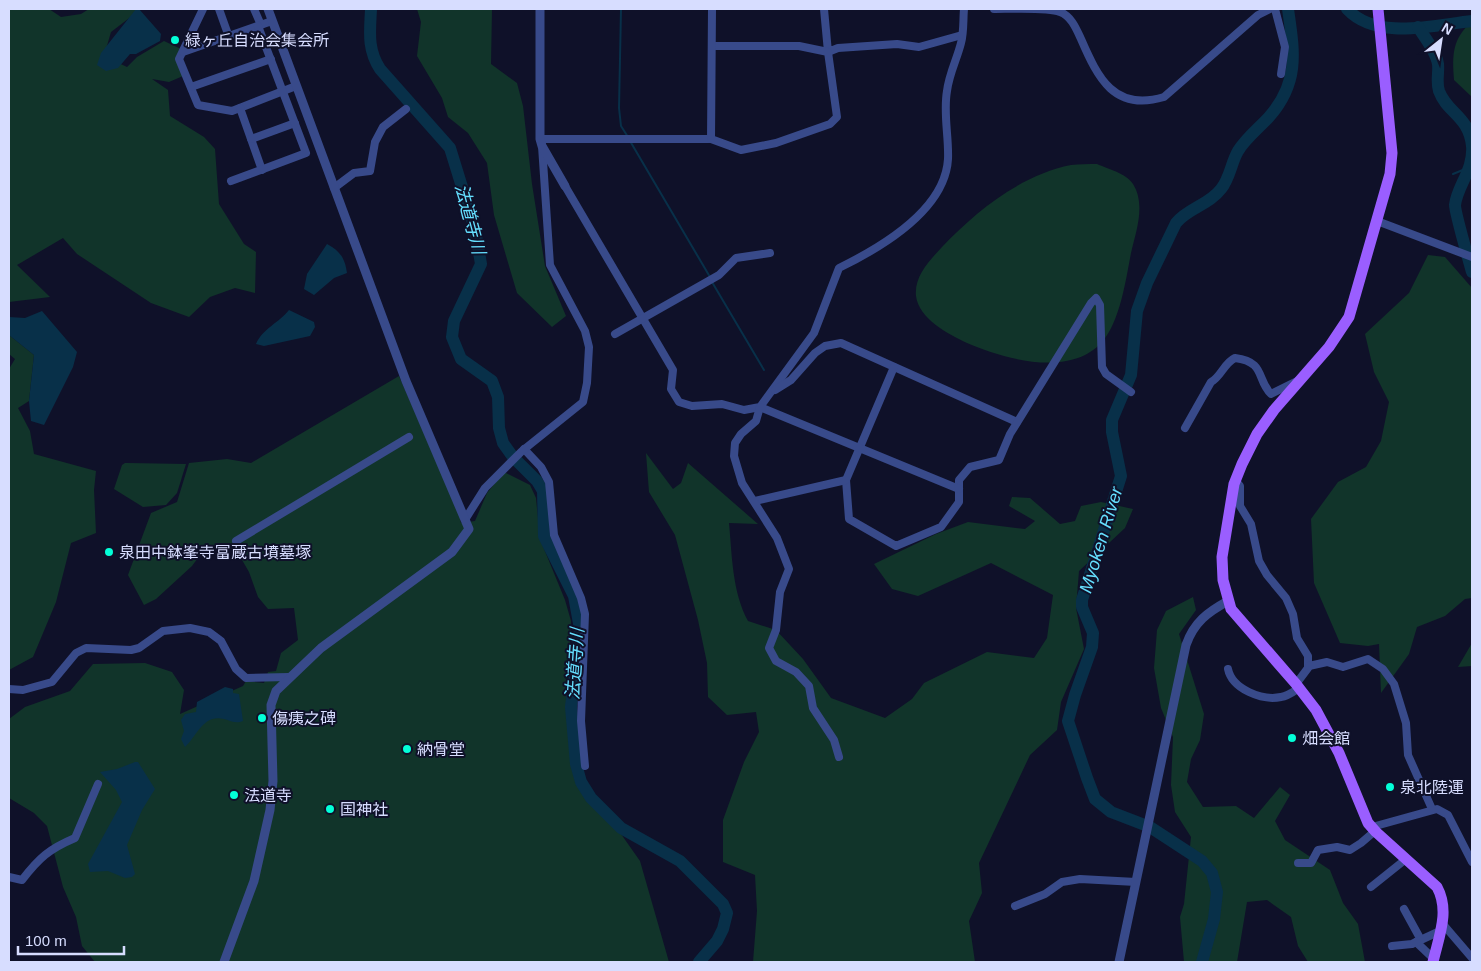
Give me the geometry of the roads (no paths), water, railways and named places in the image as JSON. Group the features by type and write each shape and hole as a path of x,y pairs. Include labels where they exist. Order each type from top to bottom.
{"main road":[{"path":"1378,9 1392,153 1390,174 1349,317 1329,347 1257,434 1236,481 1222,557 1223,580 1228,601 1240,621 1298,686 1328,729 1362,810 1373,829 1437,886 1443,898 1445,911 1433,961"}],"street":[{"path":"203,9 179,59 198,105 232,111 296,86"},
{"path":"219,9 229,36"},
{"path":"231,181 306,153 254,9"},
{"path":"224,962 254,881 270,810 274,781 272,697 289,677 321,648 452,552 469,528 406,381 268,9"},
{"path":"466,518 485,488 522,450 583,402 587,384 589,347 585,331 550,265 541,142 540,9"},
{"path":"711,138 712,9"},
{"path":"541,142 711,138 741,150 776,143 830,124 837,117 824,9"},
{"path":"839,757 834,740 813,708 809,686 796,672 776,662 769,648 776,630 780,592 789,569 777,538 742,483 734,456 735,443 741,434 756,421 760,407 814,333 839,268 862,257 917,218 927,207 942,182 948,161 946,90 962,35 964,9"},
{"path":"994,9 1063,10 1074,23 1092,64 1106,86 1119,94 1135,100 1151,101 1164,97 1258,15 1270,9"},
{"path":"1275,9 1285,47 1281,74"},
{"path":"183,52 272,21"},
{"path":"713,46 799,46 828,52 838,48 897,44 919,48 962,35"},
{"path":"191,87 271,59"},
{"path":"240,108 262,170"},
{"path":"334,188 354,173 370,171 375,142 383,127 406,110"},
{"path":"251,139 295,123"},
{"path":"541,142 673,370 671,389 679,402 692,406 722,404 744,410 760,407 959,489"},
{"path":"1377,220 1472,257"},
{"path":"615,334 719,275 736,258 770,253"},
{"path":"894,367 846,480 849,519 896,546 942,526 959,502 959,480 970,467 999,460 1017,422 1090,303 1096,298 1100,305 1102,367 1106,374 1131,392"},
{"path":"771,392 791,380 815,353 825,346 842,343 1017,422"},
{"path":"1185,428 1211,382 1216,380 1225,365 1235,358 1250,362 1256,367 1271,394 1301,380"},
{"path":"236,541 409,437"},
{"path":"522,450 541,467 549,482 554,535 581,598 585,614 580,721 585,766"},
{"path":"755,501 846,480"},
{"path":"1228,669 1234,683 1263,696 1280,697 1298,686 1309,666 1308,656 1297,638 1290,605 1259,562 1251,524 1240,506 1240,486 1236,481"},
{"path":"1119,962 1189,636 1207,612 1228,601"},
{"path":"9,689 23,690 52,682 76,653 86,648 132,650 139,648 164,631 190,628 209,632 221,641 236,669 246,678 289,677"},
{"path":"1309,666 1327,662 1343,668 1368,659 1383,669 1394,684 1406,724 1408,755 1432,809"},
{"path":"9,877 22,880 46,852 75,838 98,784"},
{"path":"1298,863 1311,863 1318,850 1337,847 1350,850 1355,848 1373,829 1432,809 1437,809 1448,815 1468,846 1472,862"},
{"path":"1371,887 1406,859"},
{"path":"1015,906 1044,894 1062,882 1080,879 1136,882"},
{"path":"1404,909 1418,941 1433,961"},
{"path":"1392,946 1418,941 1441,927 1472,958"}],"water":[{"path":"136,9 139,9 161,34 160,41 136,54 130,54 118,68 106,71 97,65 101,53"},
{"path":"327,244 341,256 347,273 334,278 314,295 304,289 307,274"},
{"path":"289,310 314,322 315,327 310,336 264,346 256,344 259,338"},
{"path":"42,311 77,352 73,367 44,425 31,421 29,401 34,355 9,335 9,317 25,318"},
{"path":"225,687 233,689 233,693 239,694 243,721 236,722 217,718 211,720 201,727 185,747 181,739 184,731 181,720 185,714 196,712 197,702"},
{"path":"138,762 155,789 142,810 127,845 135,874 132,877 125,878 108,871 90,872 88,864 122,802 116,790 100,772 117,769"}],"waterway":[{"name":"法道寺川","path":"371,9 370,40 376,62 380,69 450,148 475,229 481,264 454,321 452,337 461,359 492,381 498,397 499,428 503,443 513,457 537,481 543,491 544,536 574,596 580,629 571,707 576,764 581,782 591,798 621,828 680,861 723,904 727,913 723,929 717,941 699,962"},
{"path":"621,9 619,108 621,126 628,137"},
{"name":"Myoken River","path":"1202,962 1214,919 1217,892 1212,873 1202,861 1150,827 1111,812 1095,799 1068,721 1092,647 1093,633 1082,607 1082,600 1121,476 1112,432 1112,420 1131,375 1137,311 1147,283 1176,223 1186,214 1211,199 1221,189 1241,146 1269,117 1286,91 1290,79 1293,52 1288,9"},
{"path":"1347,9 1359,19 1374,25 1390,28 1424,27 1472,21"},
{"path":"1418,27 1437,59 1439,91 1447,105 1467,128 1470,136 1472,155 1455,205 1472,272"},
{"path":"630,141 710,277"},
{"path":"1453,174 1470,167"},
{"path":"712,282 764,370"}],"place":[{"name":"緑ヶ丘自治会集会所","path":"175,40"},
{"name":"泉田中鉢峯寺富蔵古墳墓塚","path":"109,552"},
{"name":"傷痍之碑","path":"262,718"},
{"name":"畑会館","path":"1292,738"},
{"name":"納骨堂","path":"407,749"},
{"name":"泉北陸運","path":"1390,787"},
{"name":"法道寺","path":"234,795"},
{"name":"国神社","path":"330,809"}]}
